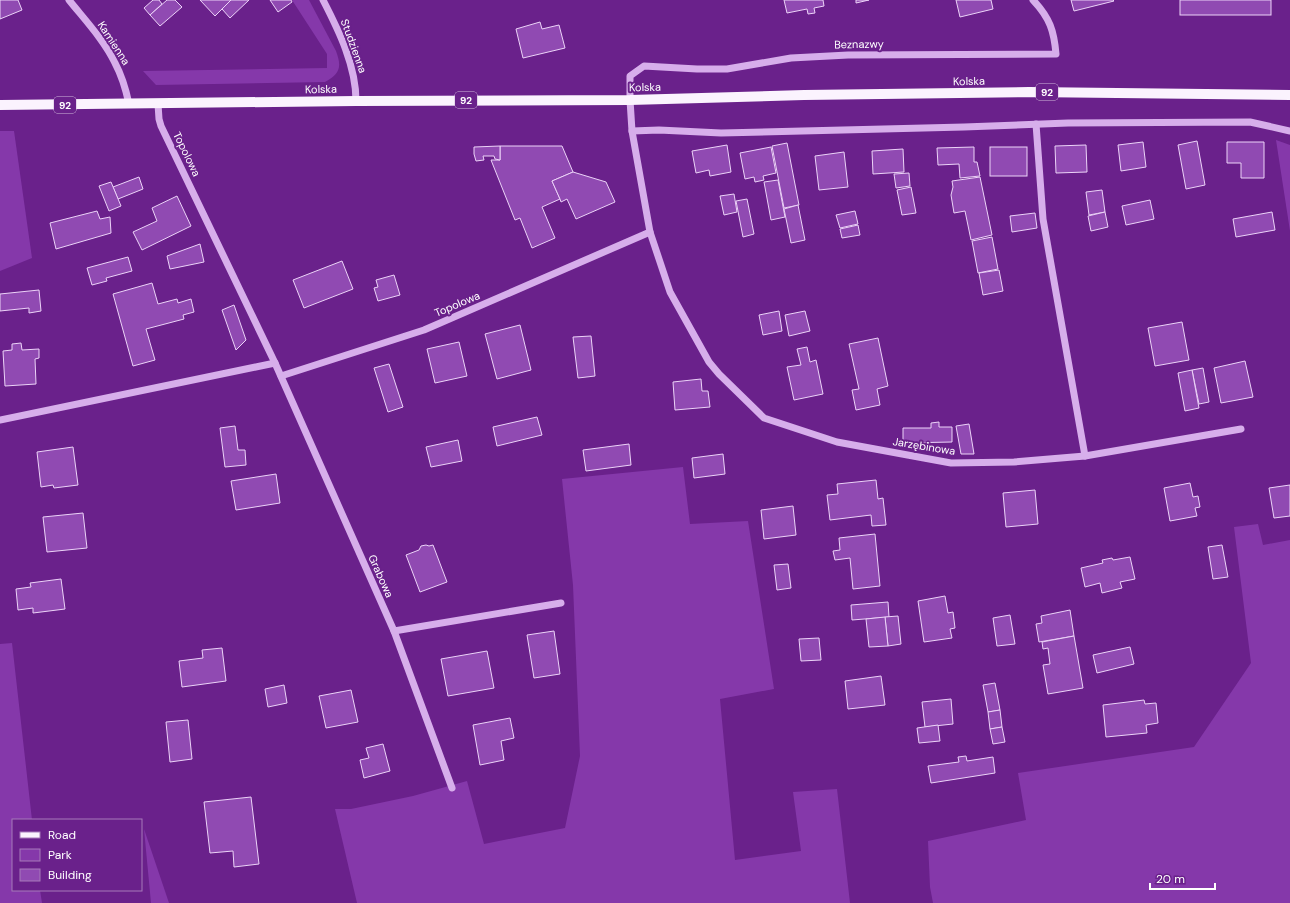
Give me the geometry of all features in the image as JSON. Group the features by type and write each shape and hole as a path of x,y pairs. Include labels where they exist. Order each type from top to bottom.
{"main road":[{"name":"Kolska","path":"0,106 356,101 630,100 804,95 1029,92 1290,95"}],"street":[{"name":"Kamienna","path":"69,0 115,62 129,104"},
{"name":"Studzienna","path":"323,0 332,17 347,54 355,83 356,101"},
{"name":"Beznazwy","path":"630,100 630,76 644,66 727,69 791,58 848,55 1056,54 1051,25 1033,0"},
{"path":"630,100 632,131 650,232"},
{"name":"Topolowa","path":"158,104 161,126 281,376 424,330 650,232"},
{"path":"632,131 659,130 721,133 1036,124 1250,122 1290,131"},
{"path":"1036,124 1043,219 1085,456"},
{"name":"Jarzębinowa","path":"650,232 670,292 706,356 719,374 764,418 837,442 952,463 1014,462 1085,456 1241,429"},
{"path":"0,420 275,363"},
{"name":"Grabowa","path":"281,376 394,631 452,788"},
{"path":"394,631 561,603"}],"green space":[{"path":"292,0 309,0 336,51 339,61 337,73 325,82 156,85 143,71 327,68 327,54"},
{"path":"0,131 14,131 32,258 0,271"},
{"path":"1276,140 1290,145 1290,231"},
{"path":"683,467 690,524 748,521 774,689 720,699 735,860 801,851 793,792 837,789 850,903 357,903 335,809 351,809 413,796 467,781 484,844 565,828 580,756 573,585 562,479"},
{"path":"1258,524 1263,545 1290,540 1290,903 933,903 930,887 928,841 1026,820 1018,773 1194,747 1251,663 1234,527"},
{"path":"12,643 32,819 12,819 12,891 40,891 42,903 0,903 0,644"},
{"path":"144,829 169,903 151,903"}],"building":[{"path":"0,0 18,0 22,10 0,19"},
{"path":"153,0 159,0 162,4 150,15 144,8"},
{"path":"167,0 175,0 182,7 160,26 150,15"},
{"path":"200,0 231,0 215,16"},
{"path":"231,0 249,0 230,18 222,9"},
{"path":"270,0 291,0 292,2 278,12"},
{"path":"784,0 823,0 824,6 814,8 815,13 808,14 807,9 787,13"},
{"path":"856,0 869,0 856,3"},
{"path":"956,0 991,0 993,9 960,17"},
{"path":"1071,0 1113,0 1114,1 1074,11"},
{"path":"1180,0 1271,0 1271,15 1180,15"},
{"path":"540,22 542,29 559,25 565,48 523,58 516,29"},
{"path":"1197,141 1205,185 1186,189 1178,145"},
{"path":"1143,142 1146,167 1121,171 1118,145"},
{"path":"1227,142 1264,142 1264,178 1241,178 1241,163 1227,163"},
{"path":"787,143 799,205 784,208 772,146"},
{"path":"727,145 731,172 710,176 709,170 696,173 692,151"},
{"path":"1086,145 1087,172 1056,173 1055,146"},
{"path":"500,146 562,146 573,172 552,181 560,199 542,207 555,238 532,248 520,218 515,220 491,160 500,160"},
{"path":"500,146 500,160 495,159 494,156 483,156 484,160 476,161 474,147"},
{"path":"771,147 776,173 763,176 764,180 755,182 754,177 745,179 740,153"},
{"path":"974,147 974,162 977,162 980,176 960,178 959,164 938,165 937,148"},
{"path":"990,147 1027,147 1027,176 990,176"},
{"path":"903,149 904,172 873,174 872,151"},
{"path":"844,152 848,187 819,190 815,156"},
{"path":"573,172 606,182 615,202 576,219 567,199 561,202 552,181"},
{"path":"909,173 910,186 896,188 894,174"},
{"path":"139,177 143,189 118,199 113,187"},
{"path":"980,177 992,235 971,240 965,211 954,213 951,195 953,187 952,181"},
{"path":"778,180 785,217 771,220 764,182"},
{"path":"111,182 121,206 109,211 99,186"},
{"path":"911,187 916,213 902,215 897,190"},
{"path":"1102,190 1105,212 1089,215 1086,192"},
{"path":"734,194 737,212 724,215 720,196"},
{"path":"177,196 191,226 142,250 133,232 157,221 152,208"},
{"path":"747,199 754,234 743,237 736,201"},
{"path":"1150,200 1154,219 1126,225 1122,206"},
{"path":"798,205 805,240 791,243 784,209"},
{"path":"97,211 100,219 110,217 111,233 56,249 50,223"},
{"path":"855,211 858,224 840,228 836,215"},
{"path":"1105,212 1108,227 1091,231 1088,216"},
{"path":"1272,212 1275,230 1236,237 1233,219"},
{"path":"1035,213 1037,228 1012,232 1010,216"},
{"path":"858,225 860,235 842,238 840,229"},
{"path":"992,237 998,269 978,273 972,241"},
{"path":"200,244 204,262 170,269 167,256"},
{"path":"128,257 132,271 106,278 107,281 92,285 87,268"},
{"path":"342,261 353,289 304,308 293,280"},
{"path":"999,270 1003,291 983,295 979,273"},
{"path":"394,275 400,295 378,301 374,288 378,287 376,280"},
{"path":"152,283 158,304 177,299 178,303 191,299 194,312 183,315 184,319 146,329 155,360 133,366 113,294"},
{"path":"39,290 41,311 29,313 29,308 0,311 0,294"},
{"path":"234,305 246,340 236,350 222,310"},
{"path":"779,311 782,331 763,335 759,315"},
{"path":"805,311 810,331 789,336 785,315"},
{"path":"1182,322 1189,360 1155,366 1148,328"},
{"path":"520,325 531,370 497,379 485,334"},
{"path":"591,336 595,376 578,378 573,337"},
{"path":"878,338 888,386 877,389 880,405 856,410 852,390 859,389 849,344"},
{"path":"459,342 467,376 435,383 427,349"},
{"path":"21,343 22,350 39,349 39,358 35,359 36,384 5,386 3,351 12,350 12,344"},
{"path":"807,347 810,362 816,360 823,394 794,400 787,367 801,365 797,349"},
{"path":"1245,361 1253,397 1221,403 1214,368"},
{"path":"389,364 403,407 388,412 374,368"},
{"path":"1203,368 1209,402 1199,404 1192,370"},
{"path":"1192,370 1199,408 1185,411 1178,373"},
{"path":"701,379 702,391 708,391 710,407 675,410 673,382"},
{"path":"537,417 542,435 497,446 493,427"},
{"path":"939,422 939,427 952,427 952,442 903,443 903,428 931,428 931,423"},
{"path":"969,424 974,454 961,454 956,426"},
{"path":"235,426 238,450 245,450 246,465 225,467 220,428"},
{"path":"458,440 462,461 431,467 426,447"},
{"path":"629,444 631,465 586,471 583,450"},
{"path":"73,447 78,485 54,488 53,485 41,487 37,452"},
{"path":"723,454 725,474 694,478 692,458"},
{"path":"276,474 280,503 236,510 231,481"},
{"path":"876,480 878,499 883,498 886,525 872,526 871,515 830,520 827,495 838,494 837,484"},
{"path":"1190,483 1193,497 1198,496 1200,507 1195,508 1197,516 1170,521 1164,488"},
{"path":"1290,485 1290,516 1274,518 1269,488"},
{"path":"1035,490 1038,524 1006,527 1003,493"},
{"path":"793,506 796,535 764,539 761,510"},
{"path":"83,513 87,548 47,552 43,517"},
{"path":"875,534 880,586 853,589 850,558 835,560 833,551 840,550 839,538"},
{"path":"433,545 447,582 420,592 406,555 419,550 421,546"},
{"path":"1222,545 1228,577 1213,579 1208,547"},
{"path":"1130,557 1135,579 1120,582 1122,588 1102,593 1100,583 1085,587 1081,568 1103,563 1102,560"},
{"path":"788,564 791,588 777,590 774,565"},
{"path":"61,579 65,609 33,613 33,608 18,610 16,589 31,587 30,583"},
{"path":"945,596 948,613 953,612 955,628 950,629 952,638 924,642 918,601"},
{"path":"888,602 889,617 852,620 851,605"},
{"path":"1070,610 1074,636 1039,642 1036,624 1042,623 1041,616"},
{"path":"1010,615 1015,644 997,646 993,618"},
{"path":"898,616 901,644 888,646 885,617"},
{"path":"885,617 888,646 869,647 866,619"},
{"path":"554,631 560,674 534,678 527,635"},
{"path":"1074,636 1083,688 1048,694 1043,665 1050,664 1048,648 1043,649 1042,642"},
{"path":"819,638 821,660 801,661 799,639"},
{"path":"1130,647 1134,664 1097,673 1093,655"},
{"path":"222,648 226,681 182,687 179,661 203,658 202,650"},
{"path":"487,651 494,688 448,696 441,659"},
{"path":"881,676 885,705 848,709 845,681"},
{"path":"995,683 1000,710 988,712 983,685"},
{"path":"284,685 287,703 268,707 265,689"},
{"path":"351,690 358,722 326,728 319,696"},
{"path":"951,699 953,724 925,727 922,702"},
{"path":"1144,700 1145,704 1156,703 1158,723 1146,725 1147,733 1106,737 1103,705"},
{"path":"1000,710 1002,727 990,729 988,712"},
{"path":"510,718 514,738 501,741 504,760 480,765 473,725"},
{"path":"188,720 192,759 170,762 166,722"},
{"path":"938,725 940,741 919,743 917,728"},
{"path":"1002,727 1005,742 993,744 990,729"},
{"path":"383,744 390,771 364,778 360,760 369,758 366,748"},
{"path":"966,756 967,761 993,757 995,773 931,783 928,766 959,762 958,757"},
{"path":"251,797 259,864 234,867 233,851 210,853 204,802"}]}
